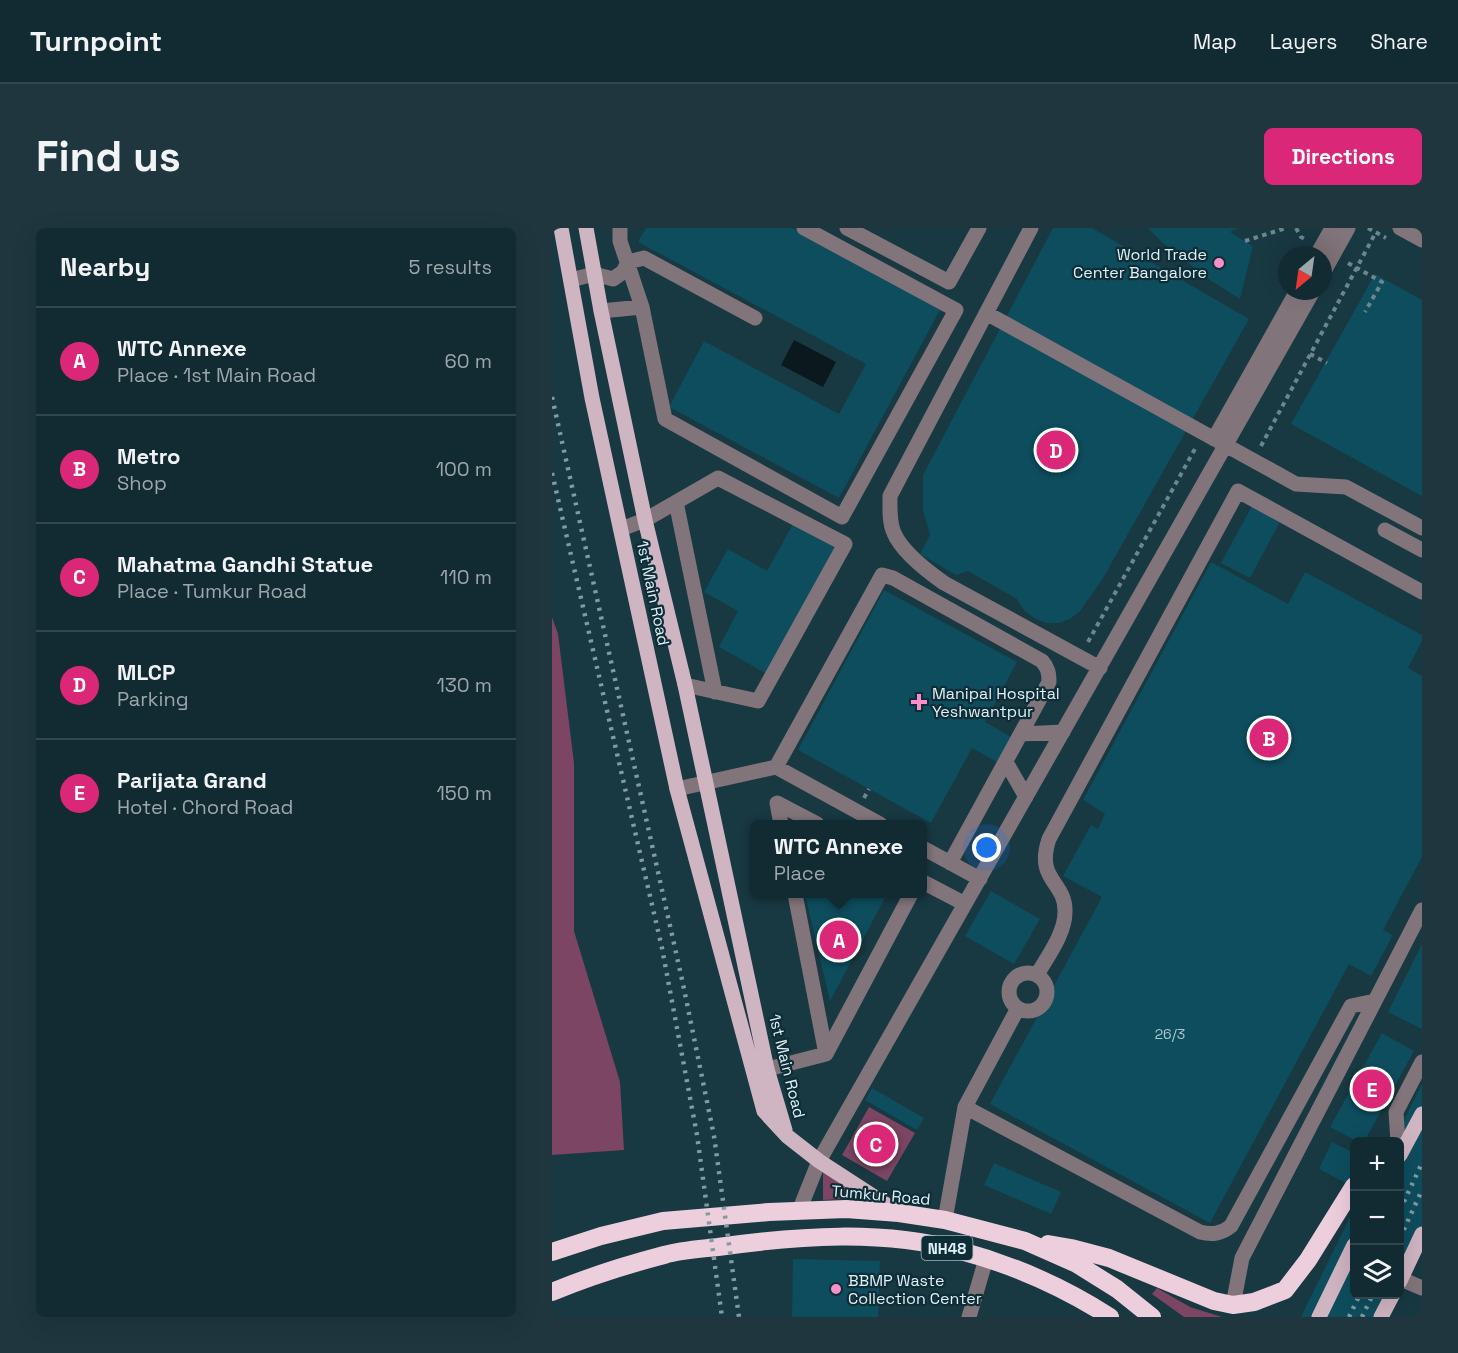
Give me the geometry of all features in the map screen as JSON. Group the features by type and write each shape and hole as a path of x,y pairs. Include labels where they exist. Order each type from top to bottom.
{"highway":[{"path":"1025,1241 1071,1248 1108,1258 1214,1301 1233,1305 1254,1302 1285,1290 1308,1260 1351,1191"},
{"name":"Tumkur Road","path":"552,1252 601,1236 663,1221 769,1212 846,1209 899,1213 945,1220 1025,1241 1077,1264 1117,1289 1152,1317"},
{"name":"NH48","path":"552,1292 584,1279 666,1254 769,1240 847,1237 908,1241 961,1251 1021,1272 1083,1300 1110,1317"}],"main road":[{"name":"1st Main Road","path":"561,228 592,398 677,789 761,1071 787,1136 819,1161"},
{"name":"1st Main Road","path":"586,228 645,520 706,784 761,1071"},
{"path":"1404,1148 1422,1114"},
{"path":"819,1161 899,1213"},
{"path":"1404,1272 1422,1234"},
{"path":"1319,1317 1350,1253"},
{"path":"1381,1317 1390,1299"}],"street":[{"path":"620,228 620,241 642,307 665,419 842,517 956,310 804,228"},
{"path":"847,228 949,282 979,228"},
{"path":"1031,228 890,496 890,514 894,534 923,568 944,583 1100,668"},
{"path":"1322,246 1332,228"},
{"path":"1332,257 1348,228"},
{"path":"1400,228 1420,236"},
{"path":"571,280 594,274 613,279 623,272 628,262 644,258 755,318"},
{"path":"799,1211 819,1161 1100,668 1215,439 1292,300"},
{"path":"1215,439 1307,300"},
{"path":"601,311 642,307"},
{"path":"986,313 1296,484 1346,487 1422,528"},
{"path":"621,529 645,520 718,478 845,544 758,701 685,686"},
{"path":"1037,975 1062,928 1065,914 1063,898 1046,867 1046,849 1049,839 1238,490 1422,592"},
{"path":"676,502 715,692"},
{"path":"1422,545 1386,528 1422,550"},
{"path":"776,767 882,574 1042,661 1048,668 1049,682 950,863"},
{"path":"1021,735 1063,732"},
{"path":"1006,762 1026,797"},
{"path":"677,789 776,767 871,820"},
{"path":"780,820 777,803 808,820"},
{"path":"927,850 980,879"},
{"path":"927,884 965,904"},
{"path":"796,898 826,1054"},
{"path":"761,1071 826,1054 909,898"},
{"path":"1233,1305 1242,1258 1422,910"},
{"path":"1022,974 1037,975 1047,987 1045,1001 1035,1010 1028,1011 1018,1008 1010,999 1011,983 1022,974"},
{"path":"965,1107 1200,1232 1221,1233 1231,1226 1351,1006 1374,1001"},
{"path":"945,1220 965,1107 1018,1008"},
{"path":"1398,1137 1396,1112 1422,1062"},
{"path":"969,1317 986,1259"},
{"path":"1404,1281 1422,1288"}],"path":[{"path":"1245,241 1286,228"},
{"path":"1253,461 1376,232"},
{"path":"1365,312 1382,282 1373,277"},
{"path":"1310,354 1327,363"},
{"path":"1080,657 1215,439"}],"shaded area":[{"path":"794,340 836,362 823,387 781,365"},
{"path":"552,617 558,634 574,763 574,931 620,1082 624,1150 552,1155"},
{"path":"869,1107 915,1133 887,1181 842,1155"},
{"path":"823,1171 862,1198 823,1200"},
{"path":"1157,1288 1190,1307 1222,1317 1184,1317 1152,1294"}],"building":[{"path":"646,228 792,228 941,308 839,498 669,407 704,341 839,414 866,364 638,242"},
{"path":"1053,228 1092,228 1249,319 1102,580 1080,611 1070,619 1059,623 1046,623 1034,618 1024,610 1017,599 968,571 956,575 920,554 930,535 923,510 923,475"},
{"name":"World Trade Center Bangalore","path":"1148,228 1238,228 1230,232 1253,246 1240,299 1210,280 1163,243"},
{"path":"1375,274 1422,300 1422,496 1291,424"},
{"path":"1252,506 1280,522 1250,578 1221,563"},
{"path":"794,522 838,546 767,674 719,647 738,611 704,592 728,549 767,571"},
{"path":"1211,562 1288,604 1305,572 1422,635 1422,641 1408,668 1422,676 1422,857 1383,930 1393,935 1371,976 1349,964 1210,1223 990,1104 1102,897 1063,876 1091,825 1098,829 1105,814 1083,800"},
{"path":"884,590 1017,662 985,722 1011,737 997,762 972,748 931,823 798,750"},
{"path":"991,891 1040,919 1014,964 965,936"},
{"path":"806,898 885,898 830,1001"},
{"path":"1422,944 1422,1029 1388,1012"},
{"path":"1382,1033 1414,1051 1367,1137 1350,1138 1330,1127"},
{"path":"1422,1084 1422,1245 1404,1282 1404,1137 1396,1137"},
{"path":"872,1088 924,1118 917,1130 865,1100"},
{"path":"1332,1142 1350,1151 1350,1185 1319,1169"},
{"path":"994,1163 1061,1192 1051,1214 984,1185"},
{"path":"1350,1217 1350,1299 1395,1299 1386,1317 1301,1317"},
{"name":"BBMP Waste Collection Center","path":"793,1259 880,1261 878,1317 792,1317"}],"railway":[{"path":"552,397 683,984 714,1136 739,1317"},
{"path":"552,473 662,948 697,1135 722,1317"},
{"path":"1404,1201 1422,1163"},
{"path":"1404,1229 1422,1190"},
{"path":"1349,1317 1358,1299"},
{"path":"1362,1317 1371,1299"}],"place":[{"name":"World Trade Center Bangalore","path":"1219,263"},
{"name":"MLCP","path":"1056,450"},
{"name":"Manipal Hospital Yeshwantpur","path":"919,702"},
{"name":"Metro","path":"1269,738"},
{"name":"WTC Annexe","path":"839,940"},
{"name":"Parijata Grand","path":"1372,1089"},
{"name":"Mahatma Gandhi Statue","path":"876,1144"},
{"name":"BBMP Waste Collection Center","path":"836,1289"}]}
